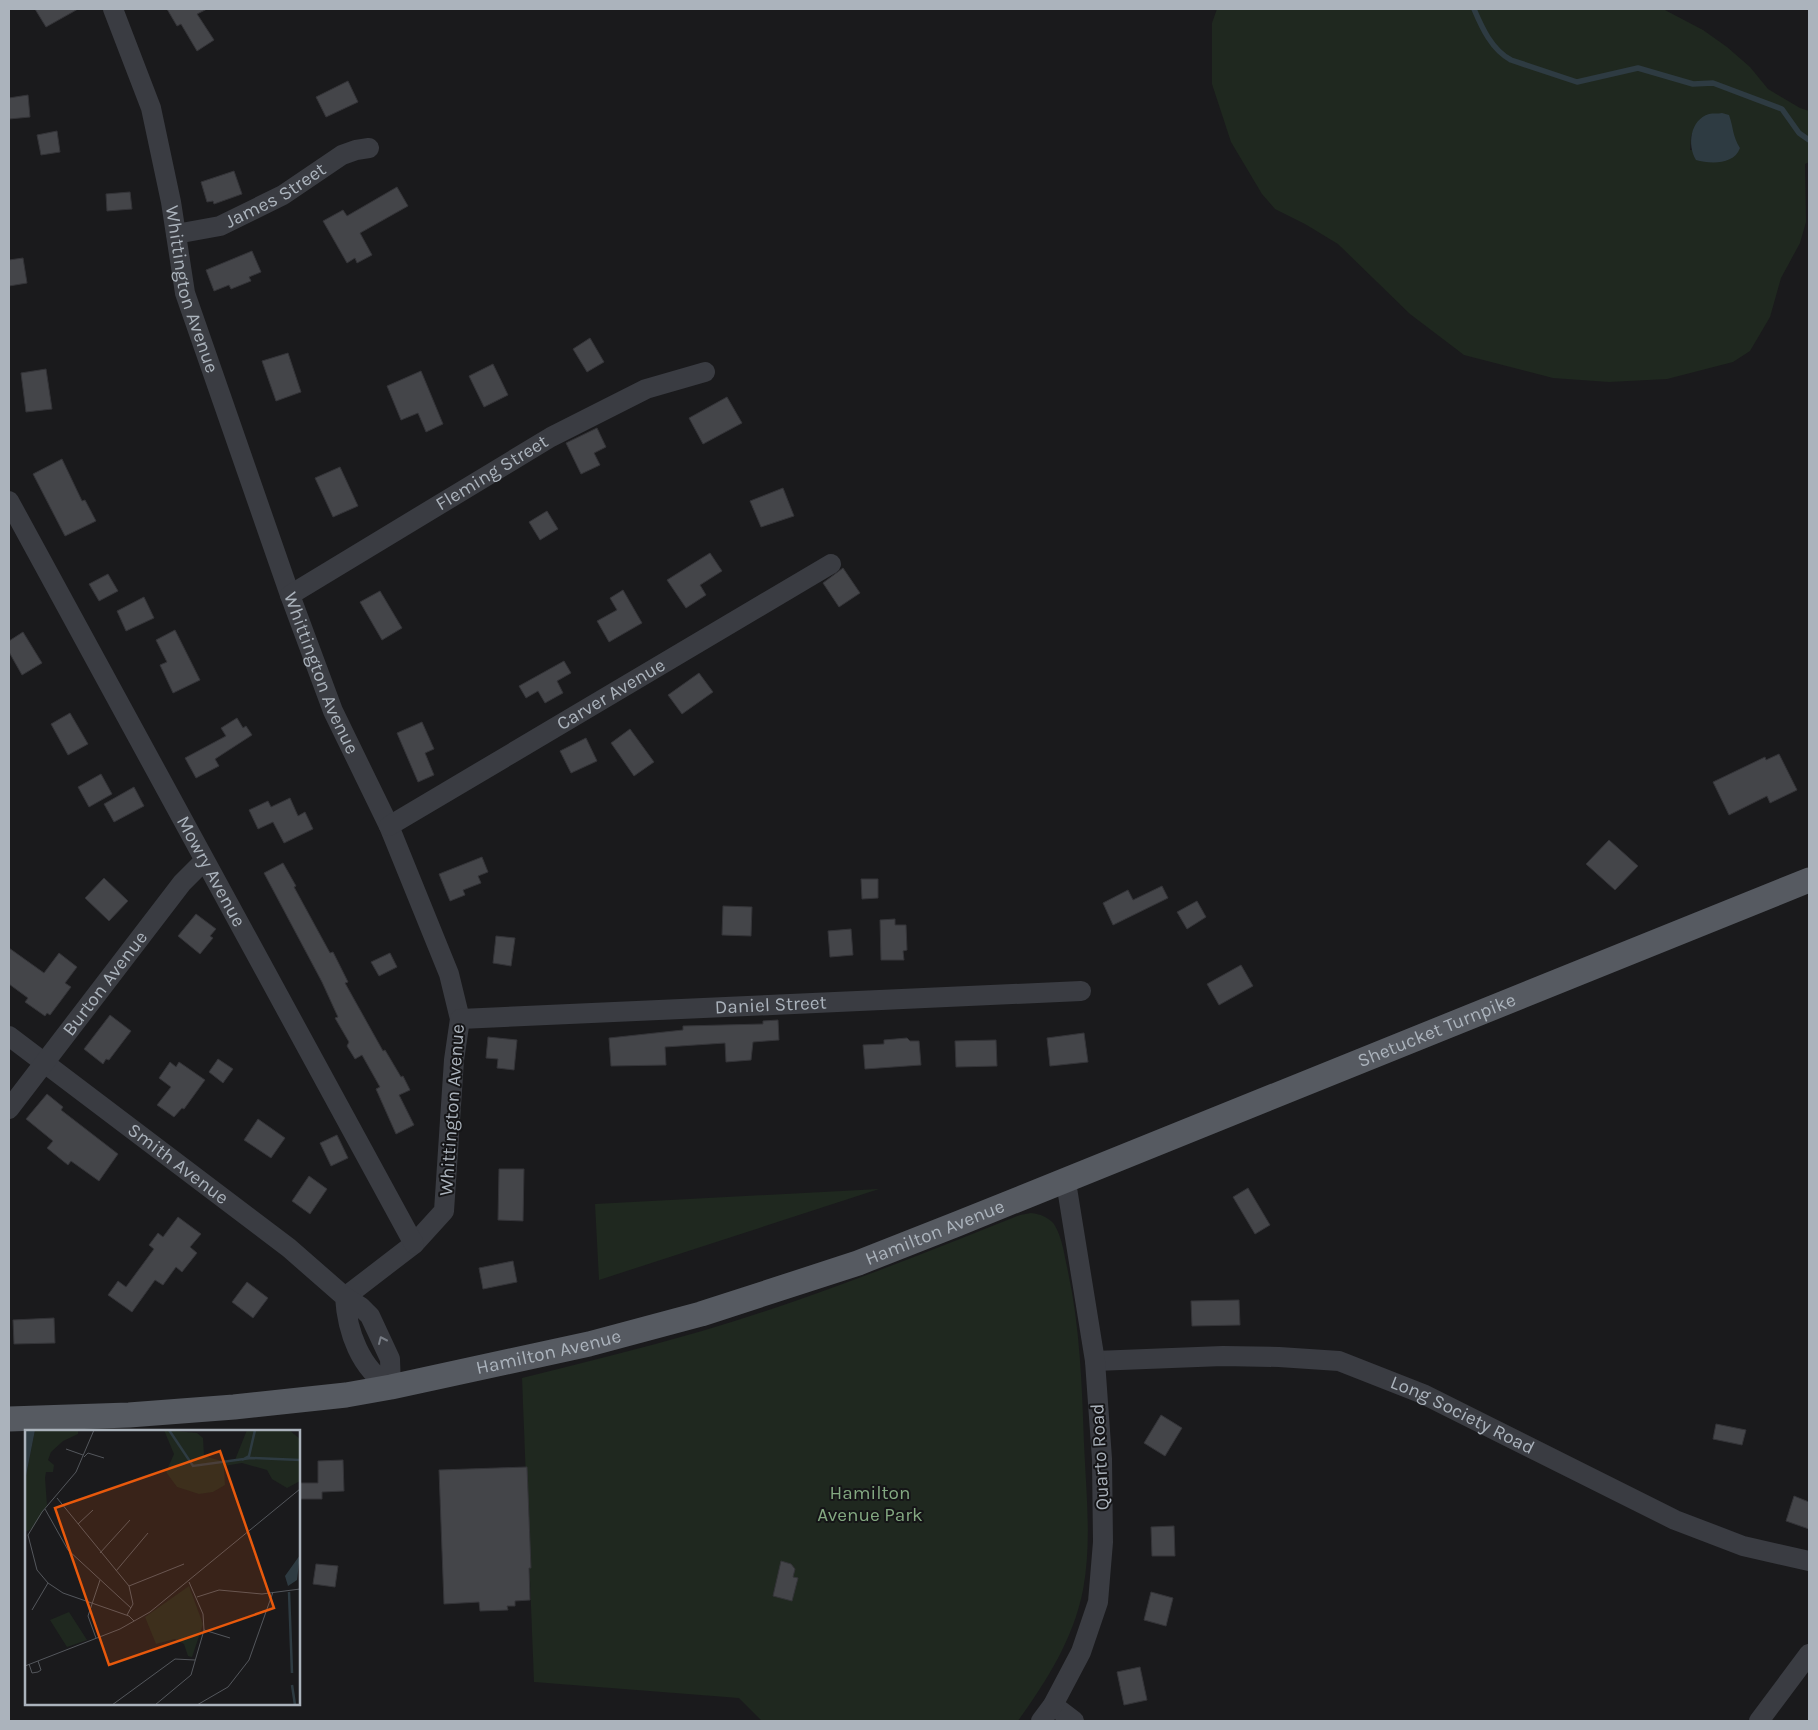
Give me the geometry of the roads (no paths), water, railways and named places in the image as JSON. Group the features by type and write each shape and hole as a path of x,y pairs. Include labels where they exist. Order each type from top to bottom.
{"main road":[{"name":"Shetucket Turnpike","path":"1066,1182 1809,880"},
{"name":"Hamilton Avenue","path":"9,1419 234,1407 346,1395 589,1344 746,1300 858,1263 1066,1182"}],"street":[{"name":"Whittington Avenue","path":"113,9 151,108 176,234 185,293 290,595 333,711 389,826 449,974 460,1019 454,1060 444,1211 414,1244 345,1297"},
{"name":"James Street","path":"176,234 220,226 283,195 342,155 369,148"},
{"name":"Fleming Street","path":"290,595 551,437 646,390 705,372"},
{"name":"Mowry Avenue","path":"9,500 414,1244"},
{"name":"Carver Avenue","path":"389,826 831,564"},
{"name":"Burton Avenue","path":"9,1109 182,883 204,861"},
{"name":"Daniel Street","path":"460,1019 1081,991"},
{"name":"Smith Avenue","path":"9,1036 289,1248 345,1297 361,1307 375,1324 390,1359 391,1387"},
{"name":"Quarto Road","path":"1041,1721 1053,1705 1081,1652 1098,1602 1103,1542 1102,1459 1095,1361 1066,1182"},
{"name":"Long Society Road","path":"1095,1361 1242,1356 1339,1361 1423,1394 1674,1520 1743,1546 1809,1561"},
{"path":"1759,1721 1809,1654"},
{"path":"1053,1705 1074,1721"}],"waterway":[{"path":"1474,9 1484,31 1493,44 1504,56 1511,60 1577,82 1638,68 1693,84 1713,83 1782,109 1799,133 1809,140"}],"park label":[{"name":"Hamilton Avenue Park","path":"870,1504"}]}
